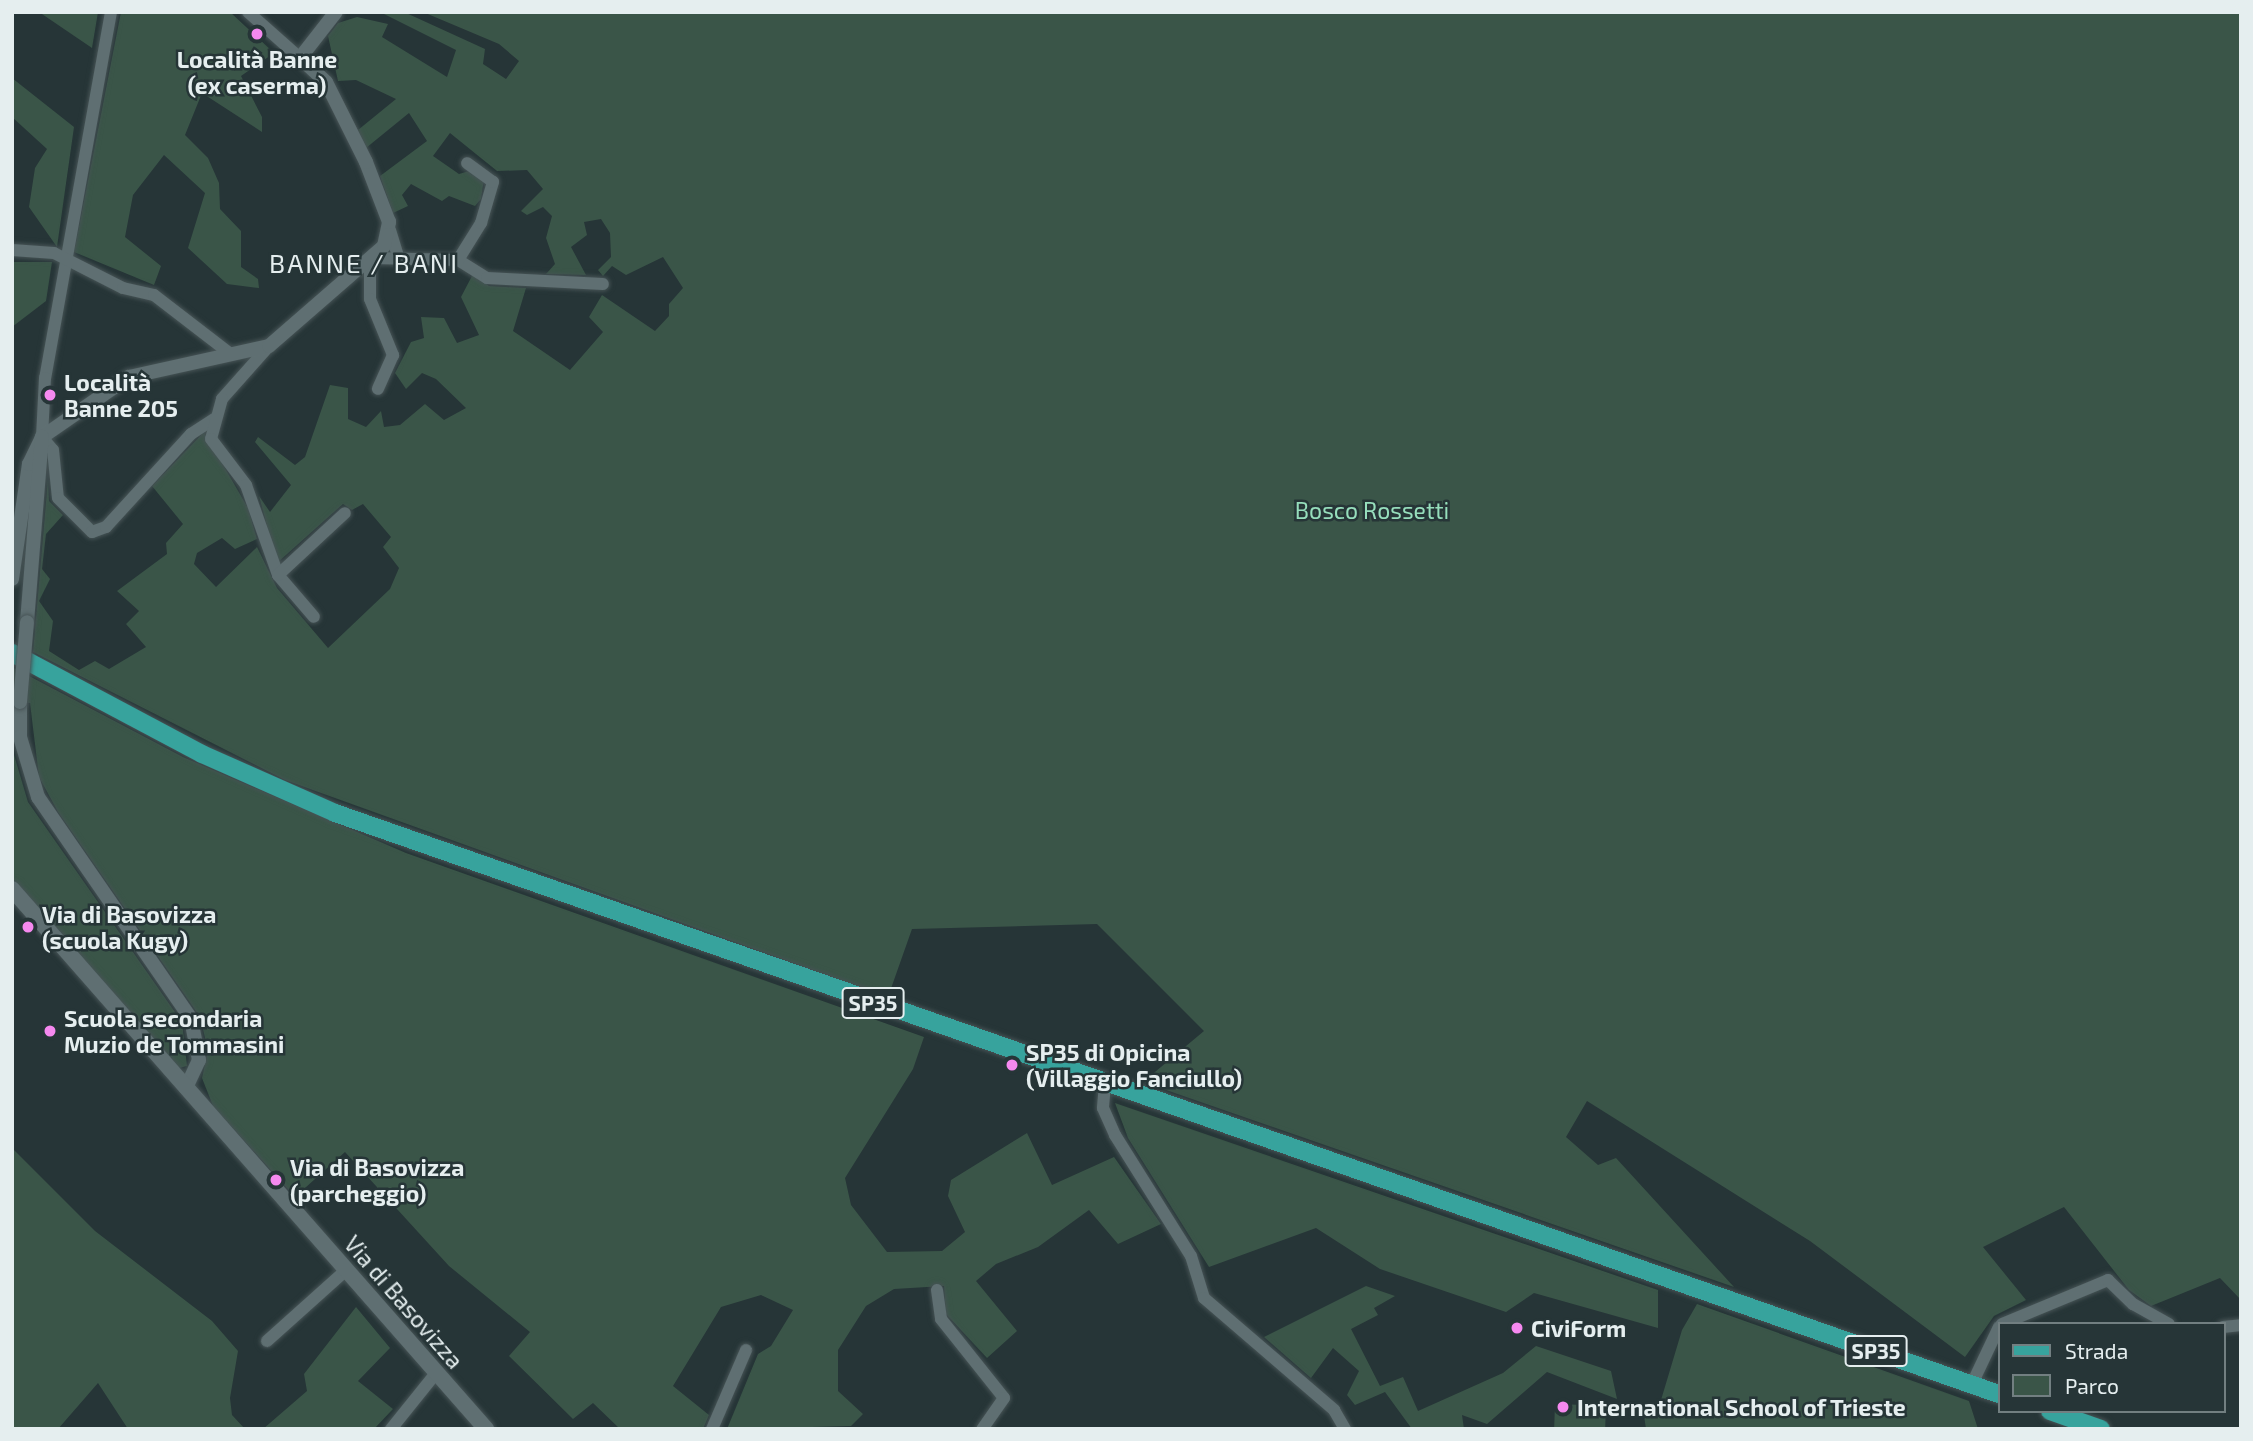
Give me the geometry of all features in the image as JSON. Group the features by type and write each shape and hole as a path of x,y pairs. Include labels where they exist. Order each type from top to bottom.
{"main road":[{"name":"SP35","path":"12,653 202,754 335,813 1997,1393"},
{"name":"Via di Basovizza","path":"12,890 486,1429"},
{"path":"2056,1413 2101,1429"}],"street":[{"path":"111,12 64,257 41,437 20,702 20,737 38,797 191,1019 198,1060 186,1088"},
{"path":"248,12 300,58 337,99 398,256"},
{"path":"300,58 336,12"},
{"path":"458,260 481,223 493,182 467,163"},
{"path":"314,617 278,575 246,485 214,447 214,419 222,399 269,345 372,259 390,230"},
{"path":"12,250 64,257 122,288 154,295 228,352"},
{"path":"372,259 398,256 458,260 487,278 603,284"},
{"path":"372,259 370,299 393,355 378,389"},
{"path":"12,514 26,484 41,437 129,377 228,352 269,345"},
{"path":"41,437 53,450 58,498 92,532 114,520 191,434 214,419"},
{"path":"12,579 26,484"},
{"path":"278,575 345,513"},
{"path":"1105,1084 1103,1108 1115,1135 1191,1256 1204,1298 1334,1410 1345,1429"},
{"path":"267,1341 346,1270"},
{"path":"2008,1322 2108,1280 2133,1304 2165,1322"},
{"path":"937,1290 941,1319 1004,1398 982,1429"},
{"path":"1972,1384 1997,1333"},
{"path":"712,1429 746,1350"},
{"path":"391,1429 436,1373"}],"green space":[{"path":"39,12 98,12 92,48"},
{"path":"121,12 230,12 274,53 241,76 262,117 262,132 202,93 185,135 208,158 219,183 220,209 241,231 241,267 258,279 259,288 227,284 188,248 205,193 164,155 133,195 125,237 161,266 154,285 74,252"},
{"name":"Bosco Rossetti","path":"380,12 404,12 485,49 483,64 506,79 519,61 499,44 423,12 2241,12 2241,1300 2220,1278 2151,1306 2129,1290 2064,1207 1983,1247 2026,1300 1994,1316 1965,1357 1810,1241 1587,1101 1566,1137 1598,1165 1616,1158 1734,1287 1143,1082 1204,1031 1097,924 912,929 888,997 285,780 33,652 48,479 49,501 63,515 46,534 42,569 50,579 39,601 53,621 49,651 79,670 95,661 109,669 146,647 126,624 139,611 117,591 167,554 166,543 183,524 152,486 204,432 248,508 257,539 235,549 222,538 197,553 194,564 216,587 257,547 277,588 328,648 390,589 399,568 383,547 391,537 363,504 352,510 343,504 277,563 259,496 270,512 291,485 255,442 258,437 295,465 305,457 330,385 348,388 348,419 366,427 381,411 384,427 400,425 425,404 444,420 466,408 436,379 422,373 406,389 395,373 411,342 424,338 421,317 444,318 457,343 479,335 461,297 473,274 489,286 526,288 513,331 570,370 603,332 589,317 602,295 655,331 669,316 669,304 683,288 663,257 626,275 612,266 603,276 598,270 611,257 610,233 601,219 584,222 587,235 571,247 586,275 546,274 555,264 546,238 552,216 543,207 527,215 521,211 543,189 527,170 497,171 450,133 433,156 459,174 469,171 484,179 481,199 475,206 449,196 442,201 411,184 402,195 408,206 393,213 380,176 427,141 409,113 366,148 358,130 396,99 356,80 338,81 328,36 338,23 357,17 388,24 382,37 447,77 456,50"},
{"path":"12,78 74,127 57,247 29,207 35,168 47,149 12,117"},
{"path":"12,262 52,262 46,301 12,327"},
{"path":"12,667 183,757 406,853 924,1037 913,1069 845,1178 851,1205 887,1252 942,1251 965,1232 948,1196 951,1180 1027,1133 1052,1185 1114,1157 1161,1224 1118,1244 1089,1210 1038,1247 996,1264 976,1281 1017,1331 987,1358 946,1314 944,1286 894,1289 866,1306 838,1350 838,1391 863,1414 851,1426 727,1429 758,1354 771,1346 793,1310 761,1295 721,1307 673,1386 709,1415 703,1429 620,1429 593,1403 573,1419 509,1356 530,1332 449,1266 345,1152 295,1197 213,1106 202,1078 208,1050 200,1017 58,812 39,777 30,703 12,702"},
{"path":"12,748 28,802 182,1022 187,1066 179,1068 12,878"},
{"path":"1115,1103 1658,1290 1658,1328 1534,1293 1506,1312 1380,1269 1316,1228 1209,1267 1128,1138"},
{"path":"12,1148 95,1231 212,1321 238,1351 230,1398 232,1415 245,1429 128,1429 98,1383 58,1429 12,1429"},
{"path":"1366,1286 1395,1296 1374,1308 1378,1315 1351,1329 1380,1386 1403,1377 1418,1411 1503,1373 1536,1346 1611,1371 1617,1399 1547,1372 1487,1424 1462,1415 1464,1429 1412,1429 1385,1392 1355,1405 1347,1395 1359,1371 1333,1348 1311,1378 1264,1337"},
{"path":"1697,1304 1969,1401 1978,1429 1646,1429 1643,1409 1661,1400 1682,1330"},
{"path":"356,1307 390,1348 358,1381 393,1409 374,1429 263,1429 307,1391 304,1374"},
{"path":"1555,1404 1606,1406 1605,1429 1554,1429"}],"place":[{"name":"Località Banne (ex caserma)","path":"257,34"},
{"name":"Località Banne 205","path":"50,395"},
{"name":"Via di Basovizza (scuola Kugy)","path":"28,927"},
{"name":"Scuola secondaria Muzio de Tommasini","path":"50,1031"},
{"name":"SP35 di Opicina (Villaggio Fanciullo)","path":"1012,1065"},
{"name":"Via di Basovizza (parcheggio)","path":"276,1180"},
{"name":"CiviForm","path":"1517,1328"},
{"name":"International School of Trieste","path":"1563,1407"}],"district":[{"name":"BANNE / BANI","path":"364,263"}]}
